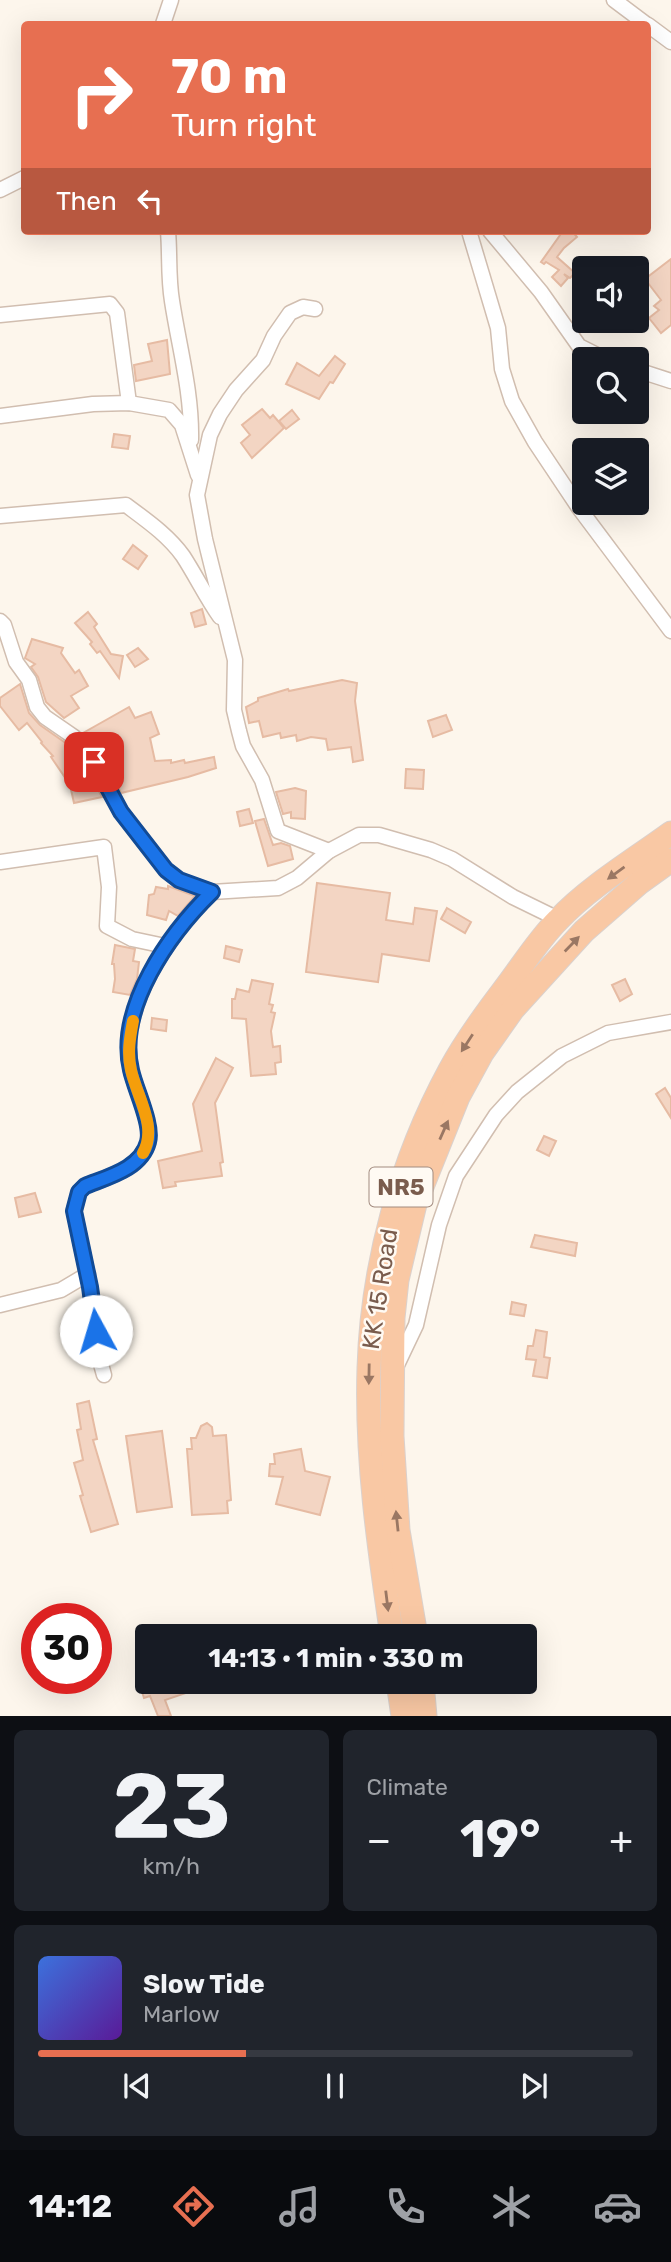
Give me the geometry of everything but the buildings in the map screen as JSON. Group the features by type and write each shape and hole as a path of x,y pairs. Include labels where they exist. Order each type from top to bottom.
{"highway":[{"name":"KK 15 Road","path":"390,1624 375,1508 370,1435 369,1369 372,1319 385,1240 424,1120 451,1068 480,1022 558,919 671,833"},
{"name":"KK 15 Road","path":"414,1624 398,1530 393,1477 393,1318 397,1280 415,1204 438,1143 476,1064 513,1009 584,931 639,883 671,860"},
{"path":"400,1694 403,1716"},
{"path":"423,1694 425,1716"}],"street":[{"path":"164,21 171,0"},
{"path":"614,0 642,21"},
{"path":"651,28 671,42"},
{"path":"0,190 21,180"},
{"path":"168,235 171,300 192,414 191,448"},
{"path":"470,235 498,328 502,369 512,401 535,442 579,508 671,631"},
{"path":"493,235 541,292 581,347"},
{"path":"0,315 110,304 117,313 129,403"},
{"path":"315,309 303,307 290,313 274,336 263,360 236,390 210,435 197,495 224,622 235,660 234,710 243,746 262,780 278,831 329,851"},
{"path":"649,374 671,381"},
{"path":"0,416 93,404 129,403 169,410 182,425 200,481"},
{"path":"0,516 126,505 157,528 182,555 203,593 224,622"},
{"path":"0,621 4,625 16,662 29,681 37,707 45,717 74,737 94,762 121,812 166,870 179,880 212,892 278,888 297,878 329,851 359,835 379,835 452,859 513,897 558,919"},
{"path":"0,862 104,847 109,887 107,926 132,939 165,946"},
{"path":"104,1375 99,1357 88,1274 74,1211 79,1192 85,1186 129,1167 144,1153 149,1127 130,1068 128,1047 138,1002 165,946 212,892"},
{"path":"393,1370 416,1325 439,1225 456,1176 496,1115 517,1092 562,1056 608,1033 671,1022"},
{"path":"0,1305 61,1290 88,1274"}],"slow traffic":[{"path":"133,1021 128,1047 130,1068 150,1133 143,1153"}],"route":[{"path":"94,762 121,812 166,870 179,880 212,892 165,946 138,1002 128,1047 130,1068 150,1133 144,1153 129,1167 85,1186 79,1192 74,1211 96,1331"}]}
